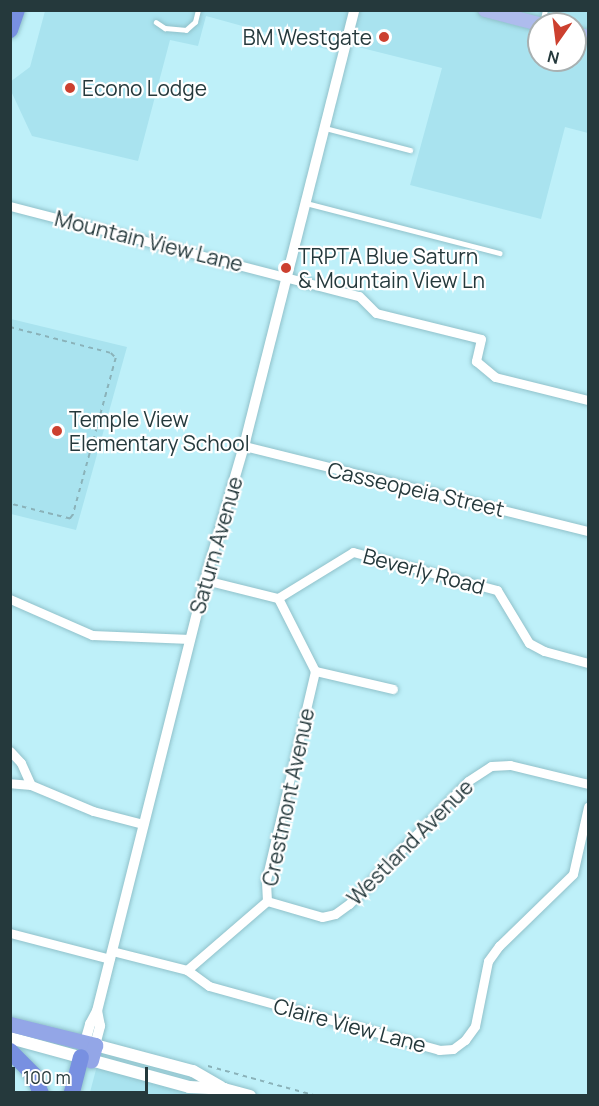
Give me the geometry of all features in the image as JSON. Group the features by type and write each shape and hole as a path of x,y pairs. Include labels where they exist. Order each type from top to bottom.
{"highway":[{"path":"10,30 17,10"},
{"path":"10,1024 88,1051"},
{"path":"10,1051 33,1074 42,1095"},
{"path":"71,1095 88,1051"},
{"path":"81,1095 88,1051"}],"main road":[{"path":"485,10 527,21"},
{"path":"10,1038 88,1051 189,1087 224,1089 250,1095"}],"street":[{"name":"Saturn Avenue","path":"88,1051 100,1026 97,1011 143,824 205,580 244,446 354,10"},
{"name":"Mountain View Lane","path":"10,206 359,296 376,313 481,339 476,361 495,376 588,400"},
{"name":"Casseopeia Street","path":"244,446 588,531"},
{"name":"Beverly Road","path":"279,598 353,552 497,590 529,643 544,651 588,663"},
{"path":"205,580 279,598 315,671 393,689"},
{"path":"10,599 92,634 190,639"},
{"name":"Crestmont Avenue","path":"187,970 267,901 266,880 315,671"},
{"path":"10,751 21,763 31,785"},
{"name":"Westland Avenue","path":"267,901 322,917 335,914 349,904 468,781 491,766 510,765 588,784"},
{"path":"10,783 31,785 93,811 143,824"},
{"name":"Claire View Lane","path":"10,933 187,970 209,986 439,1050 453,1049 465,1040 475,1026 488,961 499,946 573,874 588,807"}],"lane":[{"path":"156,22 165,28 186,30 195,22 198,10"},
{"path":"325,128 410,150"},
{"path":"306,203 500,253"}],"path":[{"path":"10,327 111,353 116,358 73,515 70,519 10,504"},
{"path":"203,1065 317,1095"}],"shaded area":[{"path":"45,11 588,11 588,133 565,127 541,219 410,185 442,68 346,44 344,54 206,16 198,46 170,40 138,161 32,136 11,91 10,82 30,67"},
{"name":"Temple View Elementary School","path":"11,319 127,347 76,530 11,514"},
{"path":"98,1062 250,1096 89,1096"}],"place":[{"name":"BM Westgate","path":"384,37"},
{"name":"Econo Lodge","path":"70,88"},
{"name":"TRPTA Blue Saturn & Mountain View Ln","path":"286,268"},
{"name":"Temple View Elementary School","path":"57,431"}]}
